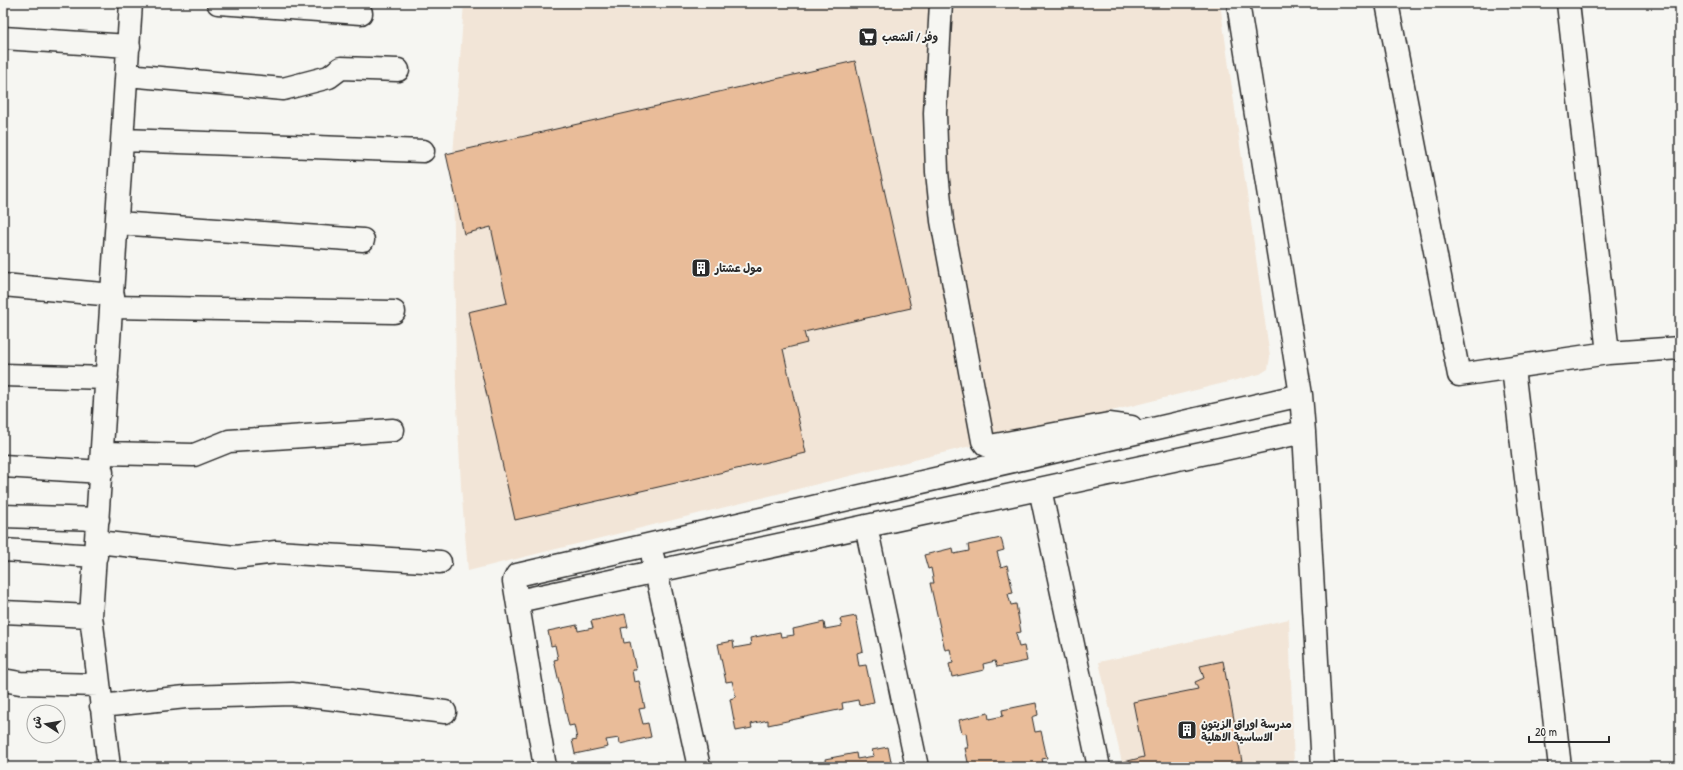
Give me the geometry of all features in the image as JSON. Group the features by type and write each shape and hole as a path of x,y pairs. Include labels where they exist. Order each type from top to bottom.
{"street":[{"path":"109,767 92,616 132,3"},
{"path":"218,3 362,13"},
{"path":"941,3 935,113 937,172 942,221 983,440 986,445 990,446 1109,424 1152,429"},
{"path":"1238,3 1300,395 1304,432 1323,767"},
{"path":"1387,3 1459,375 1608,354 1680,348"},
{"path":"1568,3 1608,354"},
{"path":"3,38 129,46"},
{"path":"127,75 283,89 329,77 341,68 398,70"},
{"path":"123,140 423,151"},
{"path":"117,223 363,240"},
{"path":"3,285 113,301 394,312"},
{"path":"1513,368 1560,767"},
{"path":"3,375 108,378"},
{"path":"545,767 514,581 517,575 1300,395"},
{"path":"3,466 102,462 194,455 229,441 393,430"},
{"path":"518,601 1304,432"},
{"path":"1040,489 1099,767"},
{"path":"3,516 98,520"},
{"path":"866,526 917,767"},
{"path":"650,545 699,767"},
{"path":"3,550 97,549 235,557 276,552 440,562"},
{"path":"3,612 92,616"},
{"path":"3,680 100,696 186,697 292,694 444,712"}],"shaded area":[{"path":"464,3 1220,3 1270,357 1268,369 1260,374 468,571 461,486 456,385 453,156"},
{"path":"1289,619 1294,767 1123,767 1099,662"}],"building":[{"name":"مول عشتار","path":"855,61 911,308 804,332 807,343 783,349 806,453 515,520 468,312 507,303 491,227 464,234 446,154"},
{"path":"1001,538 1004,550 997,552 1001,567 1007,565 1013,593 1008,594 1011,605 1016,604 1021,632 1016,633 1019,647 1024,646 1027,661 997,667 995,661 983,664 984,670 952,677 949,664 953,663 950,649 945,650 930,583 934,583 931,568 928,569 924,555 953,548 954,554 969,551 968,545"},
{"path":"625,614 628,627 621,628 624,643 630,642 636,670 632,670 634,682 639,681 645,708 639,709 643,724 648,723 651,737 620,744 619,738 606,740 608,747 575,754 572,740 577,739 574,725 569,726 554,660 558,659 555,645 551,646 548,631 577,625 578,631 593,628 591,621"},
{"path":"856,616 863,651 857,653 859,666 866,665 874,702 859,705 858,700 842,703 843,709 768,725 768,720 751,724 752,728 736,731 730,699 736,697 732,681 726,682 718,644 733,641 734,648 751,645 750,638 780,632 781,637 794,635 793,629 824,622 825,629 842,626 840,619"},
{"name":"مدرسة اوراق الزيتون الاساسية الاهلية","path":"1223,661 1243,767 1121,767 1120,763 1144,757 1133,702 1198,689 1195,682 1204,678 1200,666"},
{"path":"1036,703 1038,715 1032,717 1035,732 1041,731 1047,758 1042,759 1044,767 969,767 965,748 968,748 966,733 962,734 959,720 988,713 989,719 1003,716 1002,710"},
{"path":"888,747 892,767 818,767 826,765 825,759 856,753 857,759 874,756 872,750"},
{"path":"813,763 813,767 791,767"}],"place":[{"name":"وفر / ألشعب","path":"868,37"},
{"name":"مول عشتار","path":"701,268"},
{"name":"مدرسة اوراق الزيتون الاساسية الاهلية","path":"1187,730"}]}
